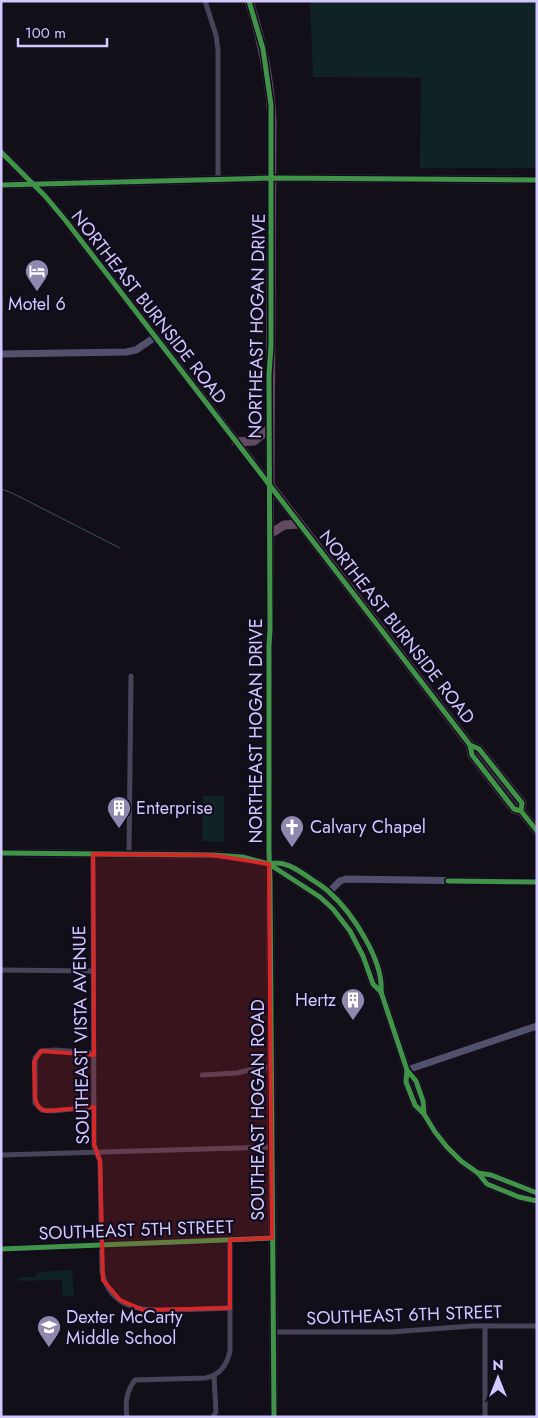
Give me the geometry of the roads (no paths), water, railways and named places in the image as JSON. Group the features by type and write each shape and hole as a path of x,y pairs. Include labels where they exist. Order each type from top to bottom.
{"highway":[{"name":"NORTHEAST HOGAN DRIVE","path":"249,1 263,49 269,83 272,121 270,485"},
{"path":"236,442 254,441 270,429"},
{"name":"NORTHEAST BURNSIDE ROAD","path":"270,485 470,745 472,755 482,768 514,809 521,811 537,831"},
{"path":"270,534 284,525 299,524"},
{"name":"NORTHEAST BURNSIDE ROAD","path":"470,745 479,749 522,803 521,811"},
{"path":"482,768 493,775 507,792 513,793"}],"main road":[{"name":"NORTHEAST BURNSIDE ROAD","path":"1,152 66,221 270,485"},
{"path":"1,184 272,178 537,180"},
{"name":"NORTHEAST HOGAN DRIVE","path":"269,864 270,485"},
{"path":"1,853 228,856 269,864 320,897 344,923 358,944 373,984 380,992 407,1070 416,1081 423,1101 424,1114 435,1132 447,1147 461,1161 478,1173 487,1184 519,1197 537,1201"},
{"path":"269,864 279,861 295,868 329,892 352,918 364,937 375,961 382,981 380,992"},
{"name":"SOUTHEAST HOGAN ROAD","path":"269,864 274,1417"},
{"path":"344,923 352,918"},
{"path":"478,1173 537,1193"}],"street":[{"path":"205,1 216,35 218,50 218,179"},
{"path":"1,354 126,352 136,350 155,336"},
{"path":"130,854 132,676"},
{"name":"SOUTHEAST VISTA AVENUE","path":"92,854 94,1144 100,1161 101,1245 104,1280 112,1294 127,1305 150,1311 230,1308"},
{"path":"329,892 340,881 346,879 537,882"},
{"path":"1,970 92,971"},
{"path":"407,1070 537,1026"},
{"path":"94,1053 55,1050 41,1051 35,1058 34,1076 35,1103 42,1110 52,1111 94,1106"},
{"path":"202,1075 237,1073 271,1067"},
{"path":"1,1155 272,1147"},
{"name":"SOUTHEAST 5TH STREET","path":"1,1249 272,1238"},
{"path":"127,1417 126,1397 135,1380 206,1378 214,1376 224,1367 230,1351 230,1240"},
{"path":"485,1326 486,1417"},
{"name":"SOUTHEAST 6TH STREET","path":"273,1332 391,1332 485,1326 537,1326"},
{"path":"213,1417 216,1412 214,1376"}],"tram line":[{"path":"1,489 120,548"}],"place":[{"name":"Motel 6","path":"37,292"},
{"name":"Enterprise","path":"119,829"},
{"name":"Calvary Chapel","path":"292,848"},
{"name":"Hertz","path":"353,1021"},
{"name":"Dexter McCarty Middle School","path":"49,1348"}]}
